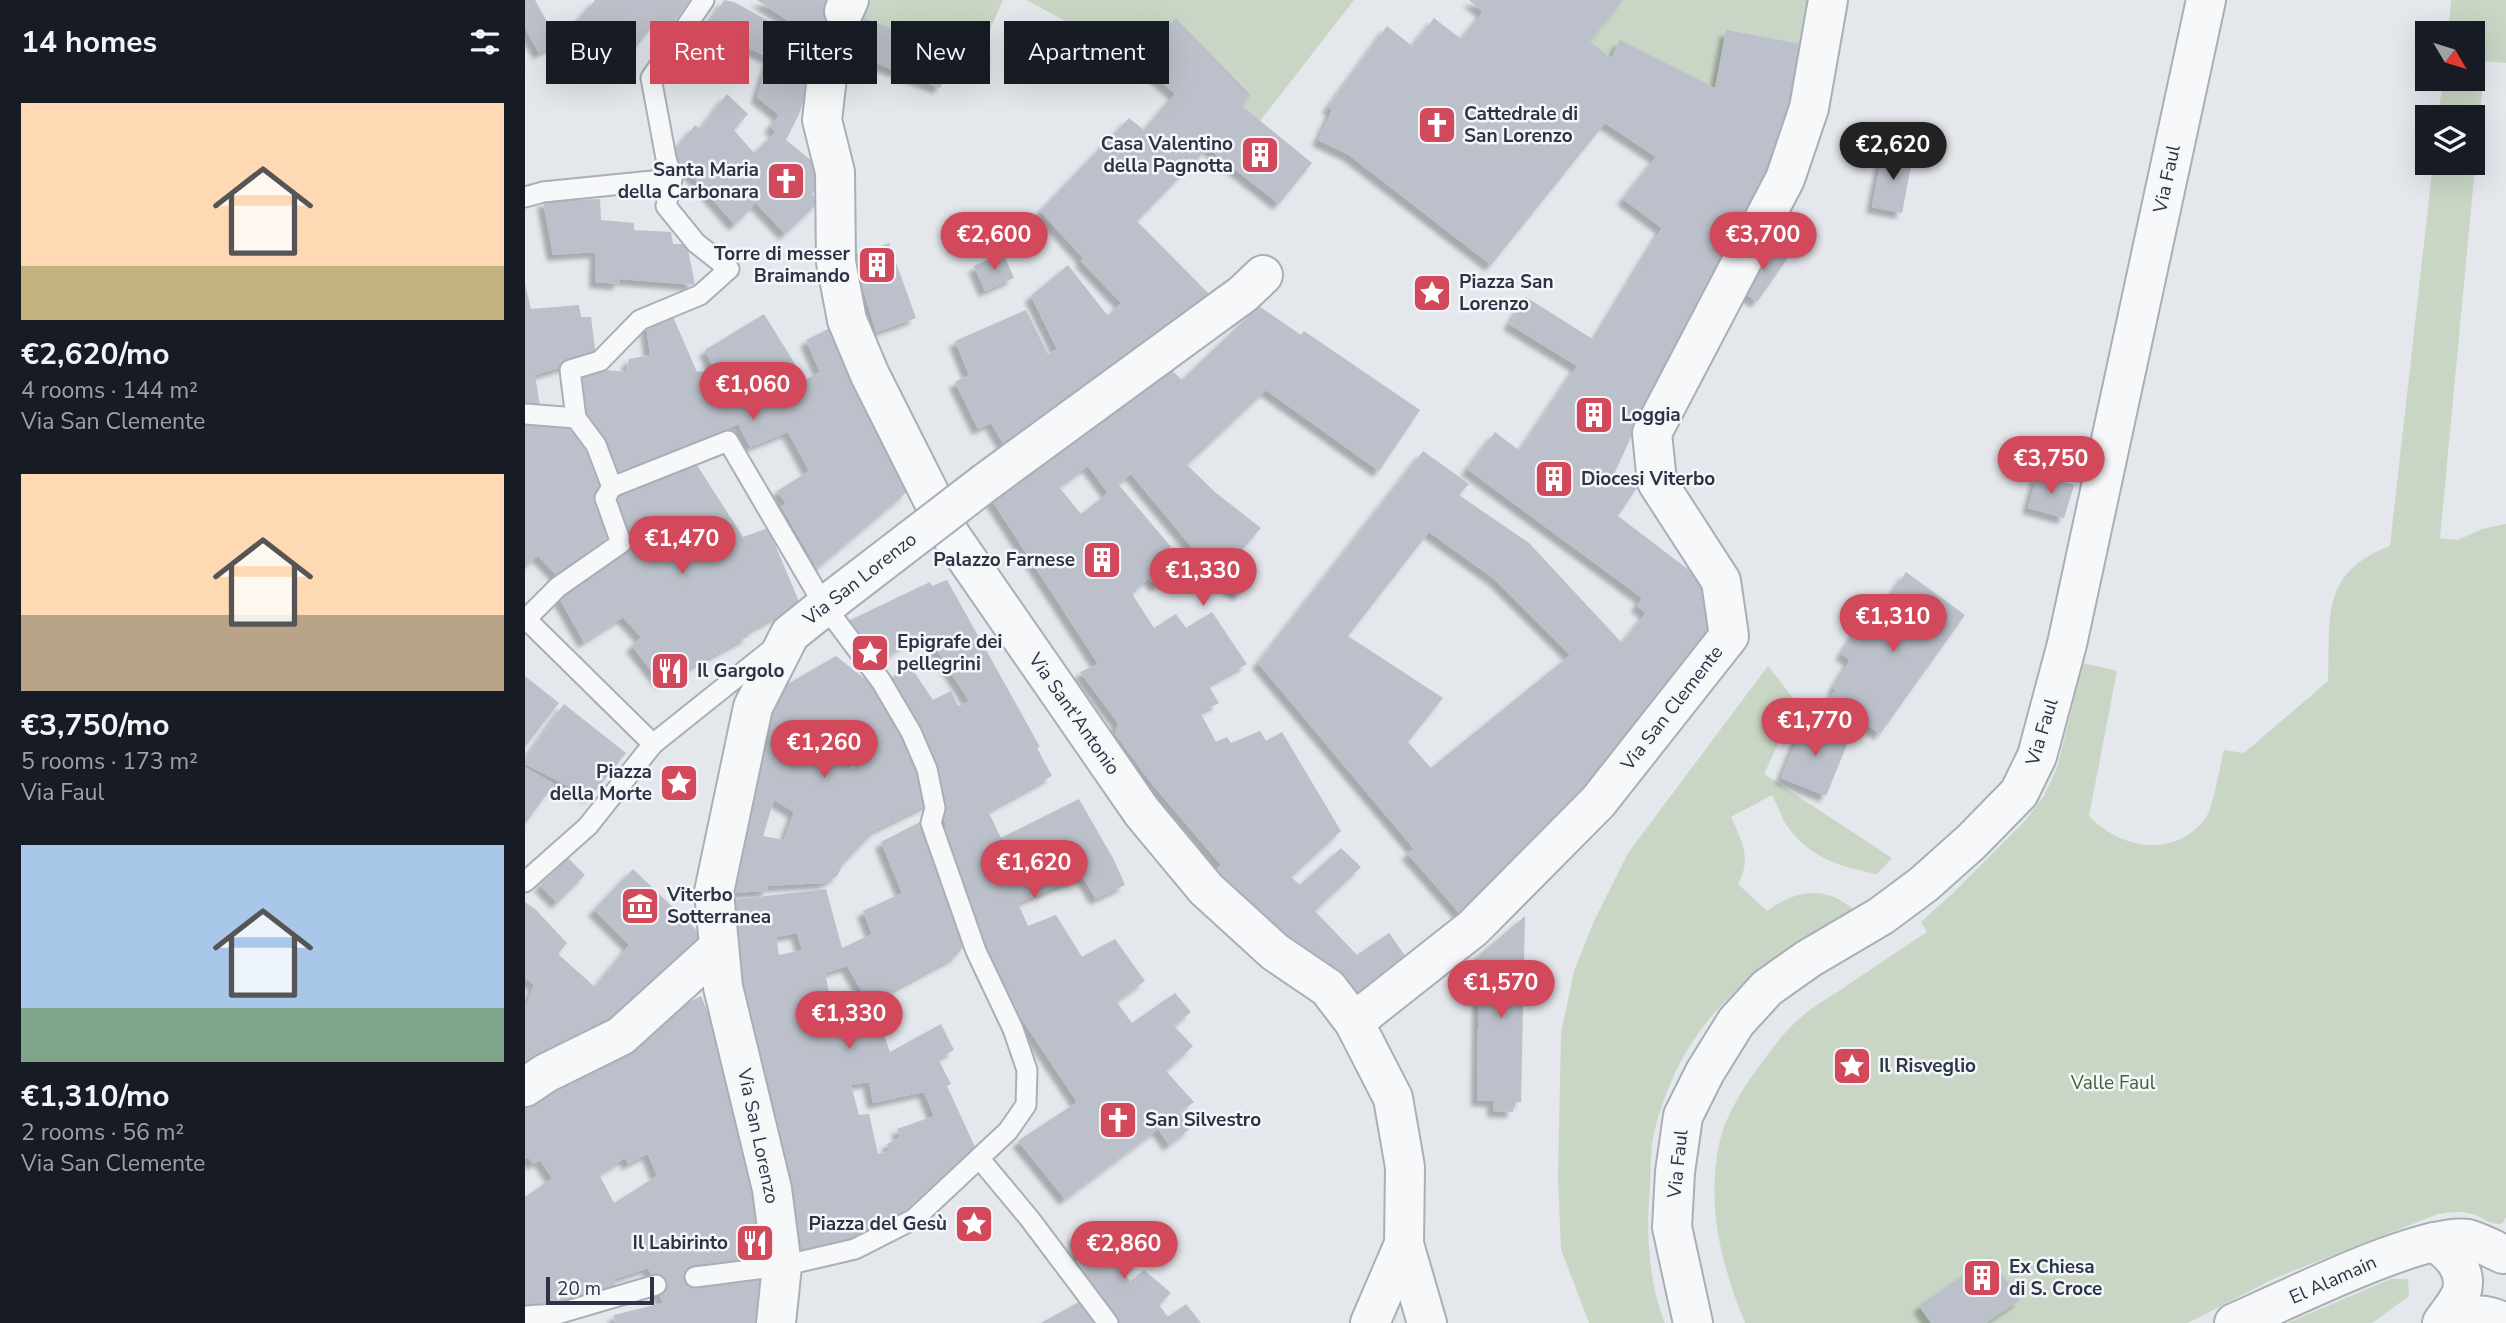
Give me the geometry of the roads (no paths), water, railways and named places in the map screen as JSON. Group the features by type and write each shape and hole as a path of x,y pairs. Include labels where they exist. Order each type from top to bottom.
{"street":[{"name":"Via San Clemente","path":"1354,1021 1473,928 1598,802 1729,636 1721,581 1657,482 1652,433 1785,180 1809,108 1828,0"},
{"name":"Via Faul","path":"1692,1323 1672,1227 1675,1172 1683,1116 1705,1072 1736,1022 1767,989 1808,959 1881,916 1924,884 1971,842 2019,793 2037,756 2067,644 2206,0"},
{"name":"Via Sant'Antonio","path":"829,84 822,120 835,172 835,262 846,320 870,375 951,536 1142,812 1206,889 1275,952 1328,988 1354,1021 1393,1098 1405,1167 1404,1244 1427,1323"},
{"name":"Via San Lorenzo","path":"776,1323 782,1266 772,1189 723,987 717,948 714,892 753,707 790,634 986,482 1243,294 1263,275"},
{"path":"525,1087 546,1073 621,1036 717,948"},
{"path":"2434,1242 2467,1239 2505,1253"},
{"path":"2434,1242 2448,1250 2459,1267 2463,1282 2461,1294 2442,1323"},
{"name":"El Alamain","path":"2235,1323 2391,1255 2434,1242"},
{"path":"1370,1323 1404,1244"},
{"path":"2450,1323 2469,1315 2485,1314 2505,1323"}],"lane":[{"path":"612,486 596,445 576,418 571,370 600,361 640,320 700,295 729,269 696,243 666,206 672,179 651,78 705,0"},
{"path":"525,197 544,192 672,179"},
{"path":"525,414 576,418"},
{"path":"653,744 526,619 558,587 621,543 605,498 612,486 728,441 911,732 927,769 935,808 931,823 976,951 1013,1029 1027,1070 1026,1105 1008,1131 914,1219 855,1249 782,1266 695,1277"},
{"path":"525,883 588,826 653,744 790,634"},
{"path":"979,1158 1108,1323"},
{"path":"525,1316 557,1314 656,1285"}],"place":[{"name":"Cattedrale di San Lorenzo","path":"1437,125"},
{"name":"Casa Valentino della Pagnotta","path":"1260,155"},
{"name":"Santa Maria della Carbonara","path":"786,181"},
{"name":"Torre di messer Braimando","path":"877,265"},
{"name":"Piazza San Lorenzo","path":"1432,293"},
{"name":"Loggia","path":"1594,415"},
{"name":"Diocesi Viterbo","path":"1554,479"},
{"name":"Palazzo Farnese","path":"1102,560"},
{"name":"Epigrafe dei pellegrini","path":"870,653"},
{"name":"Il Gargolo","path":"670,671"},
{"name":"Piazza della Morte","path":"679,783"},
{"name":"Viterbo Sotterranea","path":"640,906"},
{"name":"Il Risveglio","path":"1852,1066"},
{"name":"San Silvestro","path":"1118,1120"},
{"name":"Piazza del Gesù","path":"974,1224"},
{"name":"Il Labirinto","path":"755,1243"},
{"name":"Ex Chiesa di S. Croce","path":"1982,1278"}],"park label":[{"name":"Valle Faul","path":"2113,1083"}]}
